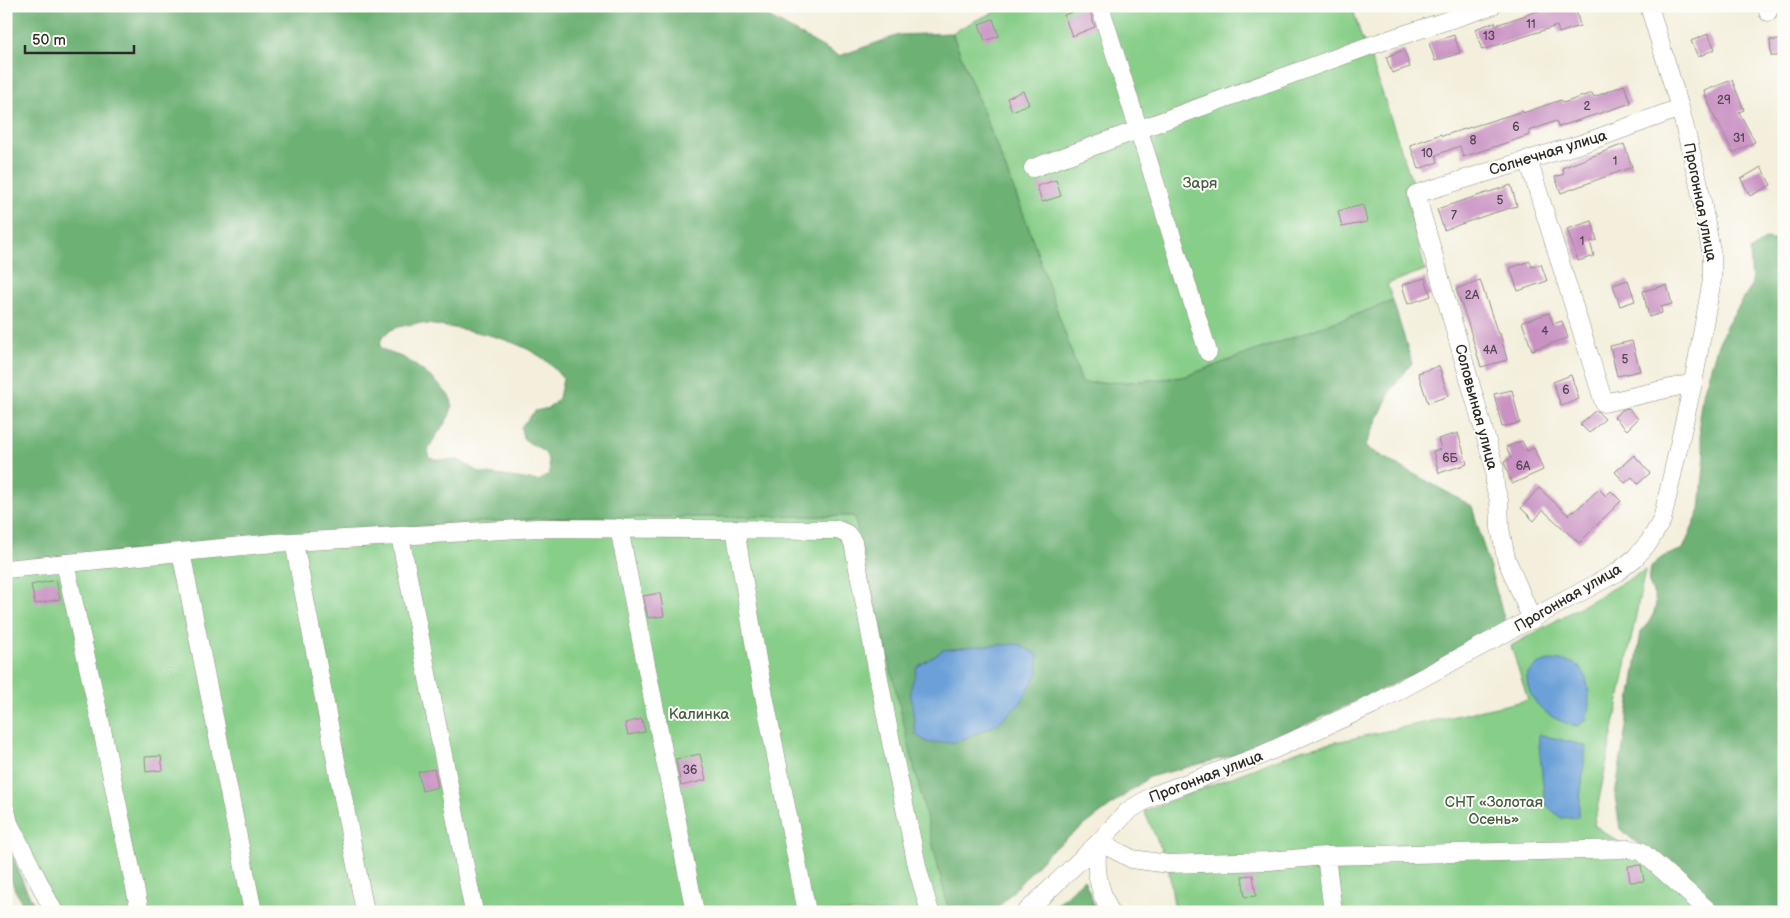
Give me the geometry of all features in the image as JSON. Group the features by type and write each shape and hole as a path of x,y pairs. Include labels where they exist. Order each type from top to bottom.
{"street":[{"path":"1100,6 1208,352"},
{"path":"1033,168 1366,47 1492,6"},
{"name":"Прогонная улица","path":"1026,912 1099,842 1128,811 1152,796 1257,757 1372,704 1532,620 1616,573 1635,558 1649,542 1662,520 1693,383 1712,280 1712,256 1698,180 1680,108 1649,6"},
{"name":"Солнечная улица","path":"1416,194 1587,142 1680,108"},
{"path":"1528,159 1604,403 1693,383"},
{"name":"Соловьиная улица","path":"1416,194 1494,466 1495,487 1499,500 1500,528 1506,558 1532,620"},
{"path":"6,569 294,542 538,528 838,530 847,534 853,542 898,779 918,870 930,912"},
{"path":"619,528 696,912"},
{"path":"735,529 758,666 807,912"},
{"path":"400,536 474,912"},
{"path":"294,542 364,912"},
{"path":"182,552 253,912"},
{"path":"65,563 140,912"},
{"path":"6,811 9,823 54,912"},
{"path":"1110,912 1098,884 1097,852 1099,842 1132,859 1168,864 1269,861 1326,856 1629,849 1641,852 1710,912"},
{"path":"1326,856 1332,912"}],"green space":[{"path":"6,6 764,6 765,15 839,56 899,35 952,33 1027,223 1082,383 1129,382 1183,377 1393,301 1412,363 1391,390 1365,447 1472,506 1506,625 1413,675 1246,752 1149,777 1049,852 994,912 949,912 854,516 547,518 378,528 6,562","holes":["418,323 498,337 528,349 544,359 563,379 559,398 549,408 535,411 521,427 523,438 545,454 550,473 539,481 481,473 458,460 429,458 430,446 451,410 452,403 450,398 432,378 416,366 380,347 381,341 388,332 406,325"]},
{"name":"Заря","path":"1009,6 1352,6 1413,185 1404,187 1425,270 1387,284 1393,301 1183,377 1082,384 1027,223 952,33"},
{"path":"1766,239 1784,241 1784,912 1719,912 1620,829 1615,796 1641,632 1652,617 1656,603 1649,582 1649,575 1654,564 1659,560 1683,549 1700,510 1705,454 1700,435 1699,417 1702,397 1717,347 1727,324 1752,286 1750,251"},
{"name":"Калинка","path":"855,516 949,912 48,912 6,828 6,562 378,528 547,518"},
{"name":"СНТ «Золотая Осень»","path":"1645,570 1594,825 1629,849 1710,912 1175,912 1168,864 1144,811 1304,749 1528,700 1511,646"},
{"path":"6,839 25,887 38,912 27,912 15,890 6,865"},
{"path":"1084,879 1097,912 1049,912"}],"water":[{"path":"1018,644 1038,655 1038,672 1021,703 996,725 956,742 928,743 916,735 910,691 917,667 943,650"},
{"path":"1551,660 1575,664 1584,672 1588,686 1589,702 1585,721 1578,726 1568,724 1550,715 1535,702 1530,693 1527,674 1535,666"},
{"path":"1538,734 1586,746 1578,817 1561,818 1545,804"}],"building":[{"path":"1088,6 1095,27 1072,36 1064,15"},
{"path":"1553,6 1575,6 1580,26 1559,33 1557,26 1482,50 1475,29 1495,22 1496,25"},
{"path":"993,19 999,36 985,41 979,24"},
{"path":"1708,34 1715,49 1698,57 1691,41"},
{"path":"1454,35 1460,53 1435,61 1429,43"},
{"path":"1770,40 1784,40 1784,56 1771,56"},
{"path":"1404,50 1410,67 1392,73 1386,57"},
{"path":"1732,80 1744,110 1739,112 1755,142 1733,153 1716,121 1704,91"},
{"path":"1624,85 1631,103 1558,127 1556,121 1529,131 1530,135 1463,157 1460,146 1436,155 1438,162 1419,169 1410,145 1441,134 1442,136 1561,100 1563,103 1592,93 1594,97"},
{"path":"1023,91 1029,104 1012,111 1007,98"},
{"path":"1624,144 1632,167 1561,193 1555,177 1564,174 1562,168"},
{"path":"1761,167 1771,185 1750,196 1741,179"},
{"path":"1056,180 1061,196 1042,202 1037,186"},
{"path":"1511,185 1517,206 1444,230 1437,209"},
{"path":"1363,205 1367,222 1342,227 1338,211"},
{"path":"1592,221 1597,240 1590,242 1594,256 1578,261 1567,229"},
{"path":"1530,261 1532,267 1541,264 1547,281 1518,291 1510,268"},
{"path":"1425,278 1431,296 1408,304 1402,285"},
{"path":"1480,280 1498,334 1500,333 1507,360 1481,367 1456,289"},
{"path":"1628,280 1635,301 1620,306 1613,285"},
{"path":"1667,285 1672,304 1661,307 1662,313 1649,317 1643,291"},
{"path":"1549,313 1553,324 1562,321 1568,338 1532,350 1522,322"},
{"path":"1632,341 1640,371 1617,376 1610,346"},
{"path":"1439,366 1448,396 1428,403 1418,373"},
{"path":"1571,375 1579,399 1561,406 1553,382"},
{"path":"1512,390 1520,423 1502,427 1494,394"},
{"path":"1628,408 1638,419 1627,430 1614,417 1622,410"},
{"path":"1596,410 1605,419 1589,433 1580,424"},
{"path":"1458,433 1467,464 1439,473 1433,451 1441,449 1438,439"},
{"path":"1522,441 1527,451 1534,448 1543,470 1512,484 1504,462 1511,458 1506,447"},
{"path":"1634,455 1650,473 1638,484 1632,477 1625,483 1615,472"},
{"path":"1539,488 1568,515 1572,511 1574,512 1599,489 1606,496 1611,491 1621,501 1579,543 1543,510 1534,521 1521,508"},
{"path":"56,580 60,599 35,604 31,585"},
{"path":"660,593 664,616 648,618 643,596"},
{"path":"642,719 645,732 628,735 625,723"},
{"path":"700,754 706,780 681,786 676,759"},
{"path":"161,756 163,770 146,772 145,757"},
{"path":"434,769 438,787 422,791 418,772"},
{"path":"1641,865 1644,881 1630,882 1628,866"},
{"path":"1253,875 1256,896 1245,897 1242,876"}]}
